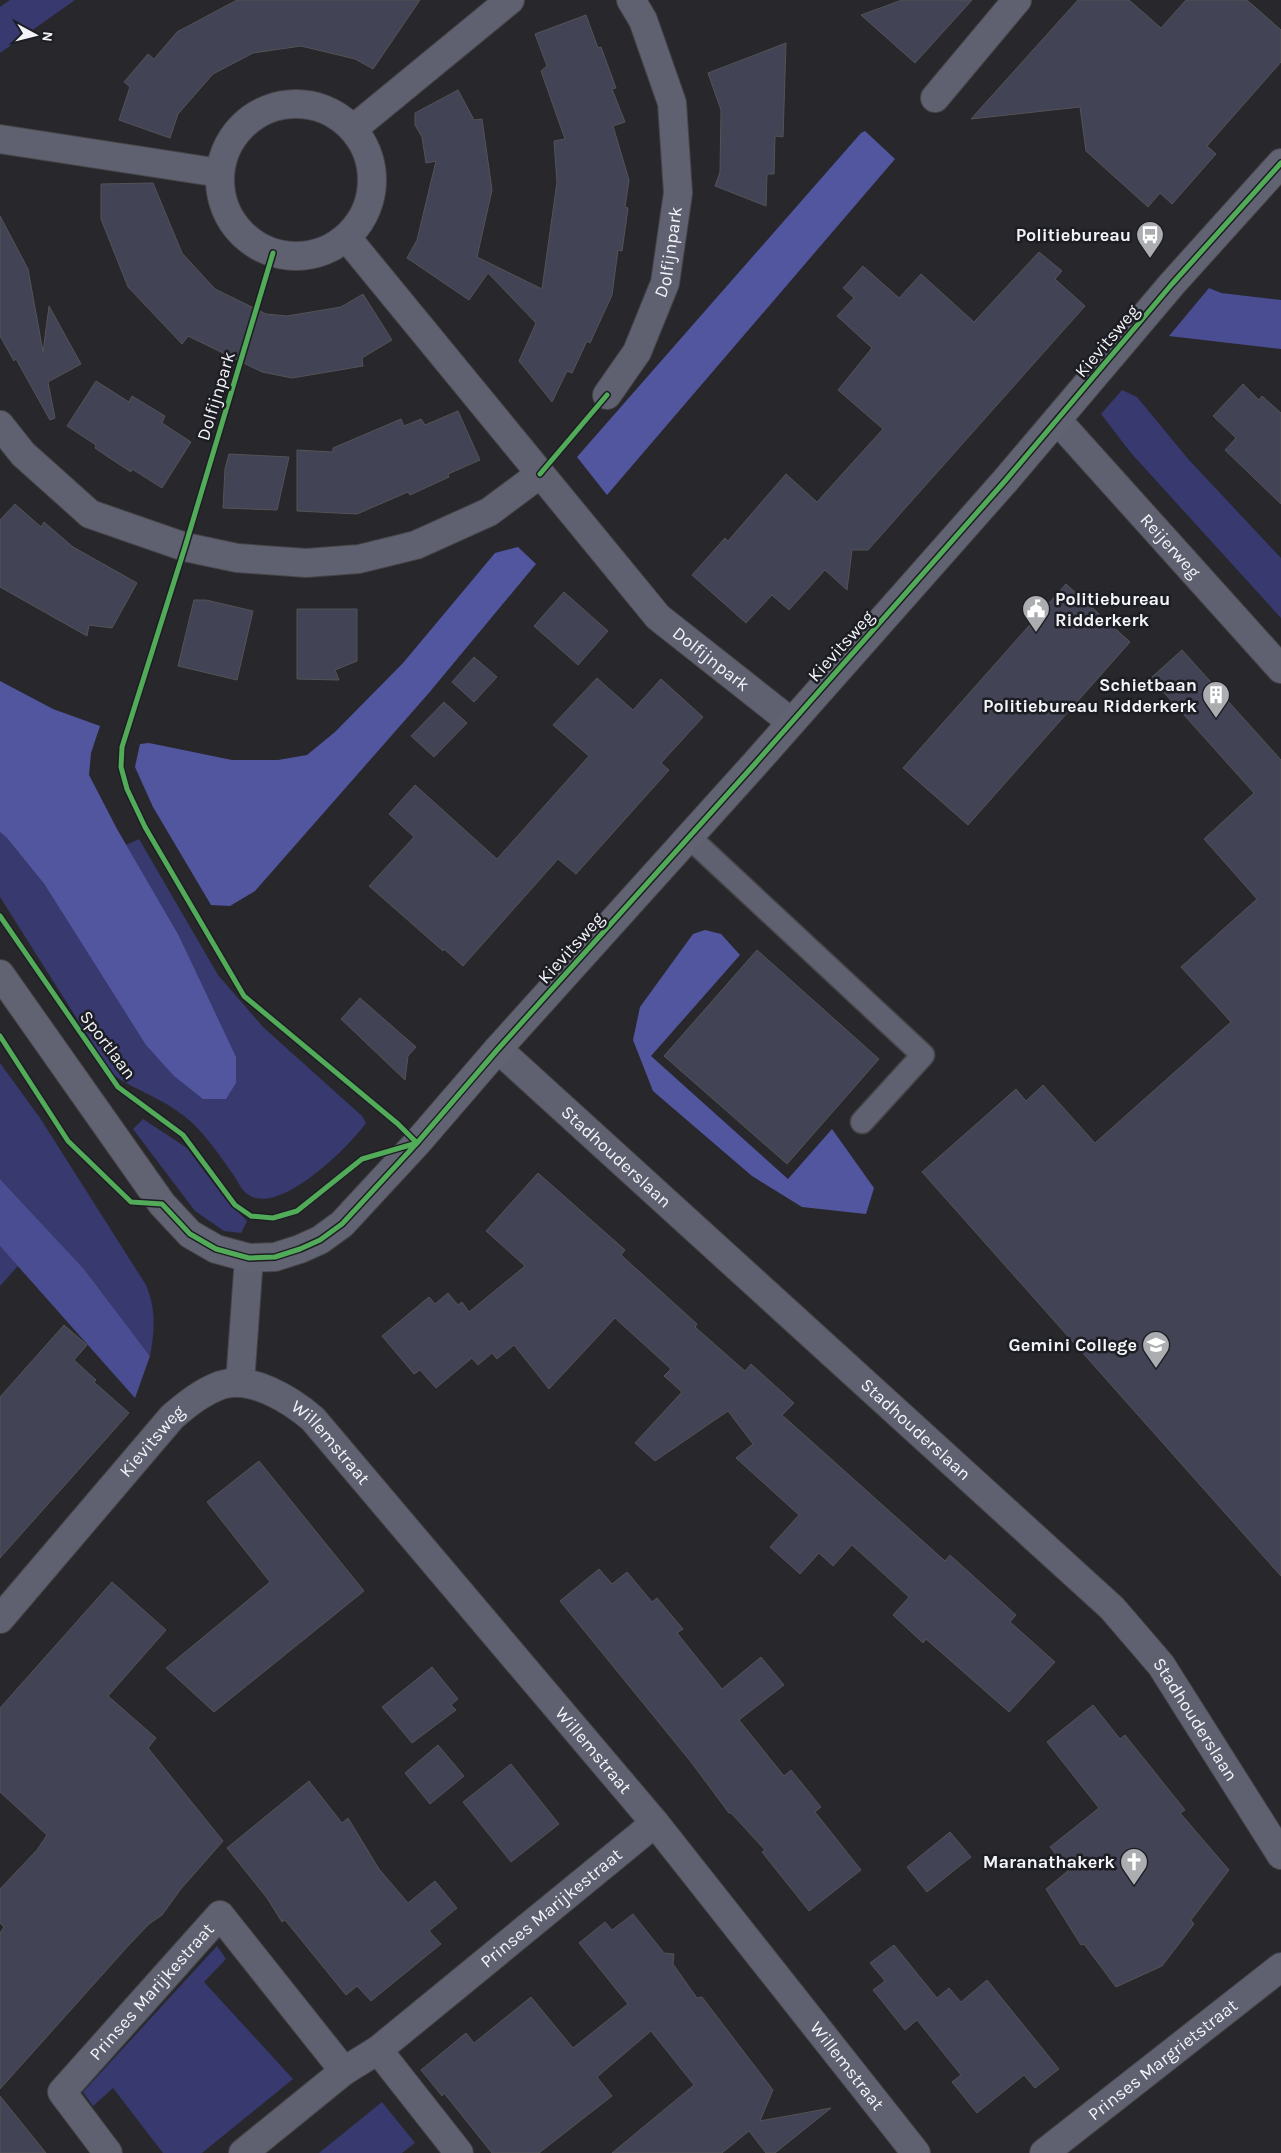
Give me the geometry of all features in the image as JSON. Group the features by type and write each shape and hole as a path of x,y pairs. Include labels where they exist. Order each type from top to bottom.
{"street":[{"path":"353,129 510,0"},
{"name":"Dolfijnpark","path":"607,395 637,352 665,283 678,193 672,104 643,20 631,0"},
{"path":"936,98 1016,0"},
{"path":"284,105 310,105 333,113 353,129 366,150 372,172 371,196 362,219 347,238 324,251 299,257 273,253 250,241 233,223 222,199 220,173 226,149 240,128 268,110 284,105"},
{"path":"0,139 220,173"},
{"name":"Kievitsweg","path":"249,1258 275,1257 300,1249 320,1240 342,1224 417,1143 498,1049 1058,421 1172,284 1281,163"},
{"name":"Dolfijnpark","path":"347,238 658,617 791,722"},
{"name":"Reijerweg","path":"1058,421 1281,669"},
{"path":"0,425 23,454 90,514 185,547 237,558 306,563 359,559 416,545 489,512 540,474"},
{"path":"0,974 162,1204 190,1234 216,1249 249,1258 240,1383"},
{"name":"Stadhouderslaan","path":"498,1049 1112,1608 1161,1665 1281,1855"},
{"name":"Kievitsweg","path":"0,1619 172,1417 189,1402 204,1393 222,1385 240,1383"},
{"name":"Willemstraat","path":"240,1383 280,1395 296,1404 313,1419 655,1823 916,2153"},
{"name":"Prinses Marijkestraat","path":"243,2153 344,2072 378,2050 655,1823"},
{"name":"Prinses Marijkestraat","path":"108,2153 62,2092 220,1915 344,2072"},
{"name":"Prinses Margrietstraat","path":"1044,2153 1281,1967"},
{"path":"378,2050 459,2153"}],"lane":[{"path":"689,837 923,1055 862,1122"}],"shaded area":[{"path":"10,0 75,0 0,53 0,7"},
{"path":"865,131 895,159 607,495 577,457 861,133"},
{"path":"1209,288 1221,293 1281,300 1281,349 1169,336"},
{"path":"1122,390 1137,397 1189,460 1281,558 1281,618 1131,453 1101,414"},
{"path":"518,547 536,564 428,694 255,891 230,906 211,905 153,807 135,767 140,744 149,743 232,760 278,760 307,755 335,732 403,663 495,553"},
{"path":"0,681 53,709 100,726 91,753 89,775 117,829 178,934 236,1057 236,1083 226,1099 203,1099 174,1076 146,1045 45,885 0,832"},
{"path":"0,832 45,885 215,1015 178,934 126,845 139,839 218,975 263,1027 362,1116 366,1123 357,1134 329,1162 293,1189 275,1197 259,1199 246,1193 210,1143 191,1122 167,1104 129,1085 112,1074 0,897"},
{"path":"705,930 721,934 740,955 651,1056 788,1179 832,1129 874,1188 866,1214 802,1207 752,1176 653,1091 633,1040 640,1007 693,934"},
{"path":"0,1063 40,1118 146,1285 152,1303 154,1320 150,1356 84,1269 0,1179"},
{"path":"143,1119 187,1148 226,1200 247,1221 241,1233 224,1231 195,1211 133,1129"},
{"path":"0,1179 84,1269 150,1356 135,1398 0,1246"},
{"path":"0,1246 18,1266 0,1286"},
{"path":"217,1946 226,1959 204,1982 293,2079 202,2153 163,2153 113,2088 93,2106 83,2092"},
{"path":"382,2102 415,2143 402,2153 319,2153"}],"building":[{"path":"237,0 420,0 373,69 355,59 301,46 253,53 213,74 178,114 170,138 119,120 130,87 124,82 148,54 154,59 177,32"},
{"path":"902,0 972,0 915,63 861,15"},
{"path":"1078,0 1129,0 1161,28 1186,0 1247,0 1281,30 1281,62 1207,146 1216,154 1172,204 1160,193 1148,207 1086,151 1080,107 971,119"},
{"path":"586,15 598,48 601,47 616,88 612,89 625,122 613,126 629,180 625,207 628,208 622,251 618,250 612,295 590,343 587,341 572,373 567,371 552,402 519,361 536,323 488,273 469,300 407,258 417,240 436,161 426,163 422,137 415,125 415,113 458,90 474,120 482,119 492,190 477,257 542,289 557,182 554,141 565,139 541,71 547,66 535,34"},
{"path":"786,43 783,137 775,136 774,174 767,174 766,206 715,186 720,172 721,110 708,73"},
{"path":"153,183 182,253 215,289 266,314 287,316 341,307 363,294 392,340 362,358 363,366 292,378 262,372 188,336 182,344 128,287 101,219 101,184"},
{"path":"0,216 28,269 43,352 49,306 81,364 48,382 55,418 50,420 16,359 14,361 0,336"},
{"path":"1039,252 1062,271 1055,279 1085,306 868,550 852,550 847,590 825,570 789,610 772,595 746,623 692,575 725,538 728,541 786,474 817,502 883,429 838,390 872,348 837,316 854,298 843,288 863,266 899,298 921,274 974,322"},
{"path":"96,381 129,402 132,396 165,416 162,423 191,442 162,488 132,469 131,472 111,459 95,448 96,445 67,426"},
{"path":"1243,384 1259,400 1262,396 1281,413 1281,504 1225,450 1236,438 1213,416"},
{"path":"458,411 480,460 448,474 449,477 410,495 408,492 357,514 297,511 297,450 333,452 333,448 401,419 404,426 421,419 425,425"},
{"path":"229,454 289,457 277,510 223,508 225,469"},
{"path":"15,504 41,527 44,522 73,547 137,583 112,628 89,625 87,636 0,587 0,520"},
{"path":"1066,584 1130,642 968,825 903,768"},
{"path":"564,592 608,631 578,665 534,626"},
{"path":"194,600 206,600 253,611 237,680 178,666"},
{"path":"297,609 357,609 357,661 335,670 339,680 297,679"},
{"name":"Gemini College","path":"1182,650 1281,760 1281,1576 922,1172 1016,1089 1026,1101 1043,1085 1095,1143 1231,1022 1181,967 1257,899 1204,839 1254,793 1151,678"},
{"path":"474,657 497,677 474,702 452,682"},
{"path":"597,678 633,710 661,679 703,717 661,763 669,770 576,874 558,859 463,966 444,949 443,951 369,886 414,837 389,814 415,785 497,859 589,756 553,725"},
{"path":"444,702 467,723 434,757 411,736"},
{"path":"757,950 879,1059 787,1164 664,1056"},
{"path":"360,998 416,1047 408,1056 405,1080 341,1019"},
{"path":"538,1173 625,1250 621,1255 697,1324 695,1327 745,1371 751,1364 794,1403 782,1415 945,1561 950,1555 1016,1615 1010,1622 1055,1662 1009,1712 926,1639 923,1643 893,1615 909,1597 852,1545 833,1566 819,1553 800,1574 770,1547 799,1515 736,1458 753,1444 728,1411 655,1461 635,1443 682,1392 664,1376 671,1369 615,1318 549,1389 514,1345 497,1359 492,1353 478,1365 472,1358 436,1388 420,1370 414,1374 382,1336 429,1297 435,1304 448,1293 458,1305 462,1302 469,1312 525,1266 486,1231"},
{"path":"64,1325 87,1345 74,1360 96,1380 94,1382 129,1413 0,1558 0,1397"},
{"path":"259,1461 364,1591 214,1712 166,1668 270,1582 207,1502"},
{"path":"599,1569 612,1584 627,1572 652,1602 657,1598 683,1629 677,1633 722,1689 761,1657 784,1685 739,1720 784,1776 791,1770 821,1807 815,1812 861,1870 809,1911 762,1852 765,1850 729,1813 691,1762 560,1601"},
{"path":"112,1582 166,1630 108,1696 156,1738 148,1748 223,1841 180,1890 162,1915 149,1924 128,1946 0,2089 0,1933 4,1927 0,1923 0,1889 37,1850 47,1835 0,1792 0,1708"},
{"path":"432,1667 458,1699 451,1705 456,1710 412,1743 382,1707"},
{"name":"Maranathakerk","path":"1093,1705 1120,1739 1125,1735 1185,1810 1180,1813 1229,1870 1191,1920 1194,1924 1162,1966 1116,1987 1084,1944 1081,1945 1046,1889 1069,1870 1050,1847 1099,1808 1047,1742"},
{"path":"438,1745 464,1776 430,1804 405,1773"},
{"path":"511,1764 559,1824 511,1862 463,1802"},
{"path":"309,1781 342,1823 348,1818 379,1869 408,1903 435,1881 457,1908 429,1931 441,1944 371,2001 357,1986 346,1995 285,1920 282,1922 267,1898 227,1848"},
{"path":"950,1832 971,1857 927,1892 907,1867"},
{"path":"633,1914 664,1953 674,1954 673,1964 697,1998 702,1997 773,2090 760,2121 831,2108 775,2153 766,2153 749,2131 722,2153 612,2153 694,2085 651,2031 597,2077 612,2096 539,2153 492,2153 444,2093 442,2096 421,2070 466,2033 474,2043 531,1997 573,2048 628,2004 579,1943 605,1922 612,1930"},
{"path":"894,1945 937,1998 949,1988 961,2002 987,1980 1059,2069 1035,2088 1024,2075 977,2113 952,2082 961,2075 917,2020 905,2030 873,1990 885,1981 870,1963"},
{"path":"0,2096 46,2153 0,2153"}],"cycle path":[{"path":"0,1036 68,1141 131,1202 162,1204 190,1234 216,1249 249,1258 275,1257 320,1240 342,1224 417,1143 498,1049 753,766 1005,481 1172,284 1281,163"},
{"path":"273,253 185,547 122,747 121,767 127,789 145,827 244,996 398,1124 417,1143"},
{"path":"540,474 607,395"},
{"name":"Sportlaan","path":"0,916 118,1087 183,1135 235,1205 251,1216"},
{"path":"251,1216 273,1218 297,1211 362,1159 417,1143"}],"place":[{"name":"Politiebureau","path":"1150,259"},
{"name":"Politiebureau Ridderkerk","path":"1036,633"},
{"name":"Schietbaan Politiebureau Ridderkerk","path":"1216,719"},
{"name":"Gemini College","path":"1156,1369"},
{"name":"Maranathakerk","path":"1134,1886"}]}
